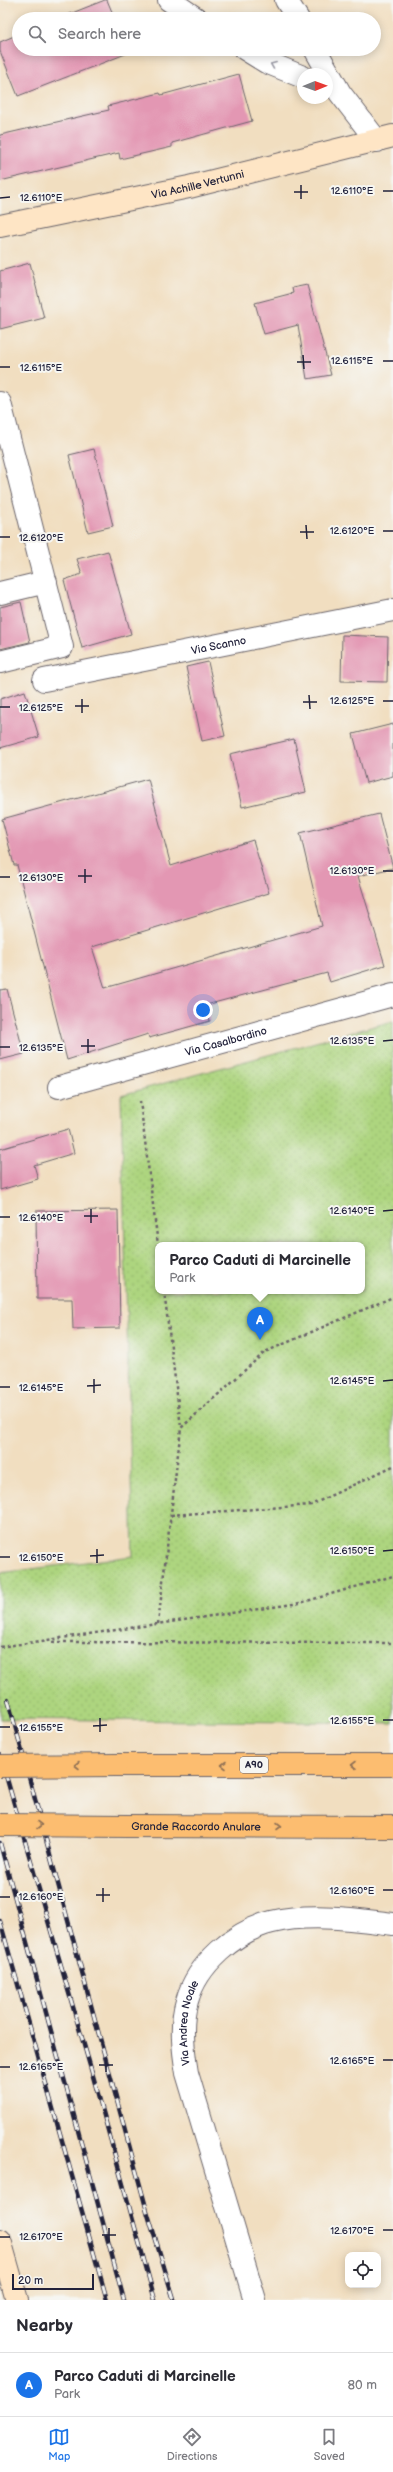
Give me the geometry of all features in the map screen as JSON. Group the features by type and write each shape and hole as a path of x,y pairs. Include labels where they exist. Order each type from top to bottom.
{"highway":[{"name":"A90","path":"0,1766 393,1765"},
{"name":"Grande Raccordo Anulare","path":"0,1825 393,1827"}],"street":[{"path":"169,0 187,12"},
{"path":"286,0 294,12"},
{"path":"256,56 266,62 297,75"},
{"path":"318,56 334,90 385,138"},
{"name":"Via Achille Vertunni","path":"0,226 189,187 385,138"},
{"path":"0,403 62,647 0,662"},
{"path":"0,593 46,582"},
{"name":"Via Scanno","path":"44,680 393,610"},
{"name":"Via Casalbordino","path":"59,1087 393,995"},
{"name":"Via Andrea Noale","path":"255,2300 187,2073 183,2051 187,2001 198,1975 212,1959 230,1943 261,1926 272,1922 298,1918 359,1919 393,1924"},
{"path":"0,2240 5,2272 17,2300"}],"path":[{"path":"140,1101 158,1242"},
{"path":"158,1624 181,1428 164,1294"},
{"path":"181,1428 265,1352 393,1297"},
{"path":"170,1516 311,1505 393,1466"},
{"path":"0,1647 43,1642 300,1603 393,1576"},
{"path":"43,1642 393,1643"}],"green space":[{"path":"393,1021 393,1723 0,1719 0,1573 133,1556 121,1095"}],"building":[{"path":"107,0 112,12 75,12"},
{"path":"12,37 12,56 120,56 18,96 0,51 0,42"},
{"path":"239,74 252,121 172,143 172,147 120,159 119,153 0,181 0,135 109,110 108,106 160,93 161,95"},
{"path":"30,263 44,318 0,329 0,271"},
{"path":"307,285 331,375 307,379 298,325 264,334 255,303 293,293 292,288"},
{"path":"94,449 113,526 88,532 69,455"},
{"path":"108,551 131,634 82,648 64,580 82,574 77,559"},
{"path":"21,602 30,642 0,649 0,607"},
{"path":"342,635 388,637 387,682 341,681"},
{"path":"208,662 225,736 202,741 186,667"},
{"path":"25,691 39,737 0,748 0,699"},
{"path":"393,724 393,776 366,783 353,734"},
{"path":"294,739 306,792 242,807 230,754"},
{"path":"148,779 171,866 253,840 269,893 92,947 105,988 322,926 300,833 379,814 393,868 358,876 385,965 330,982 327,973 206,1005 210,1021 149,1038 148,1034 67,1060 17,865 14,865 2,819"},
{"path":"7,989 24,1054 0,1060 0,990"},
{"path":"68,1129 74,1153 34,1165 38,1179 0,1190 0,1149"},
{"path":"118,1210 120,1328 73,1329 72,1299 37,1299 36,1211"}],"railway":[{"path":"8,1700 147,2211 174,2300"},
{"path":"0,1755 93,2076 155,2300"},
{"path":"0,1843 124,2300"},
{"path":"0,1921 107,2300"}],"place":[{"name":"Parco Caduti di Marcinelle","path":"260,1340"}]}
